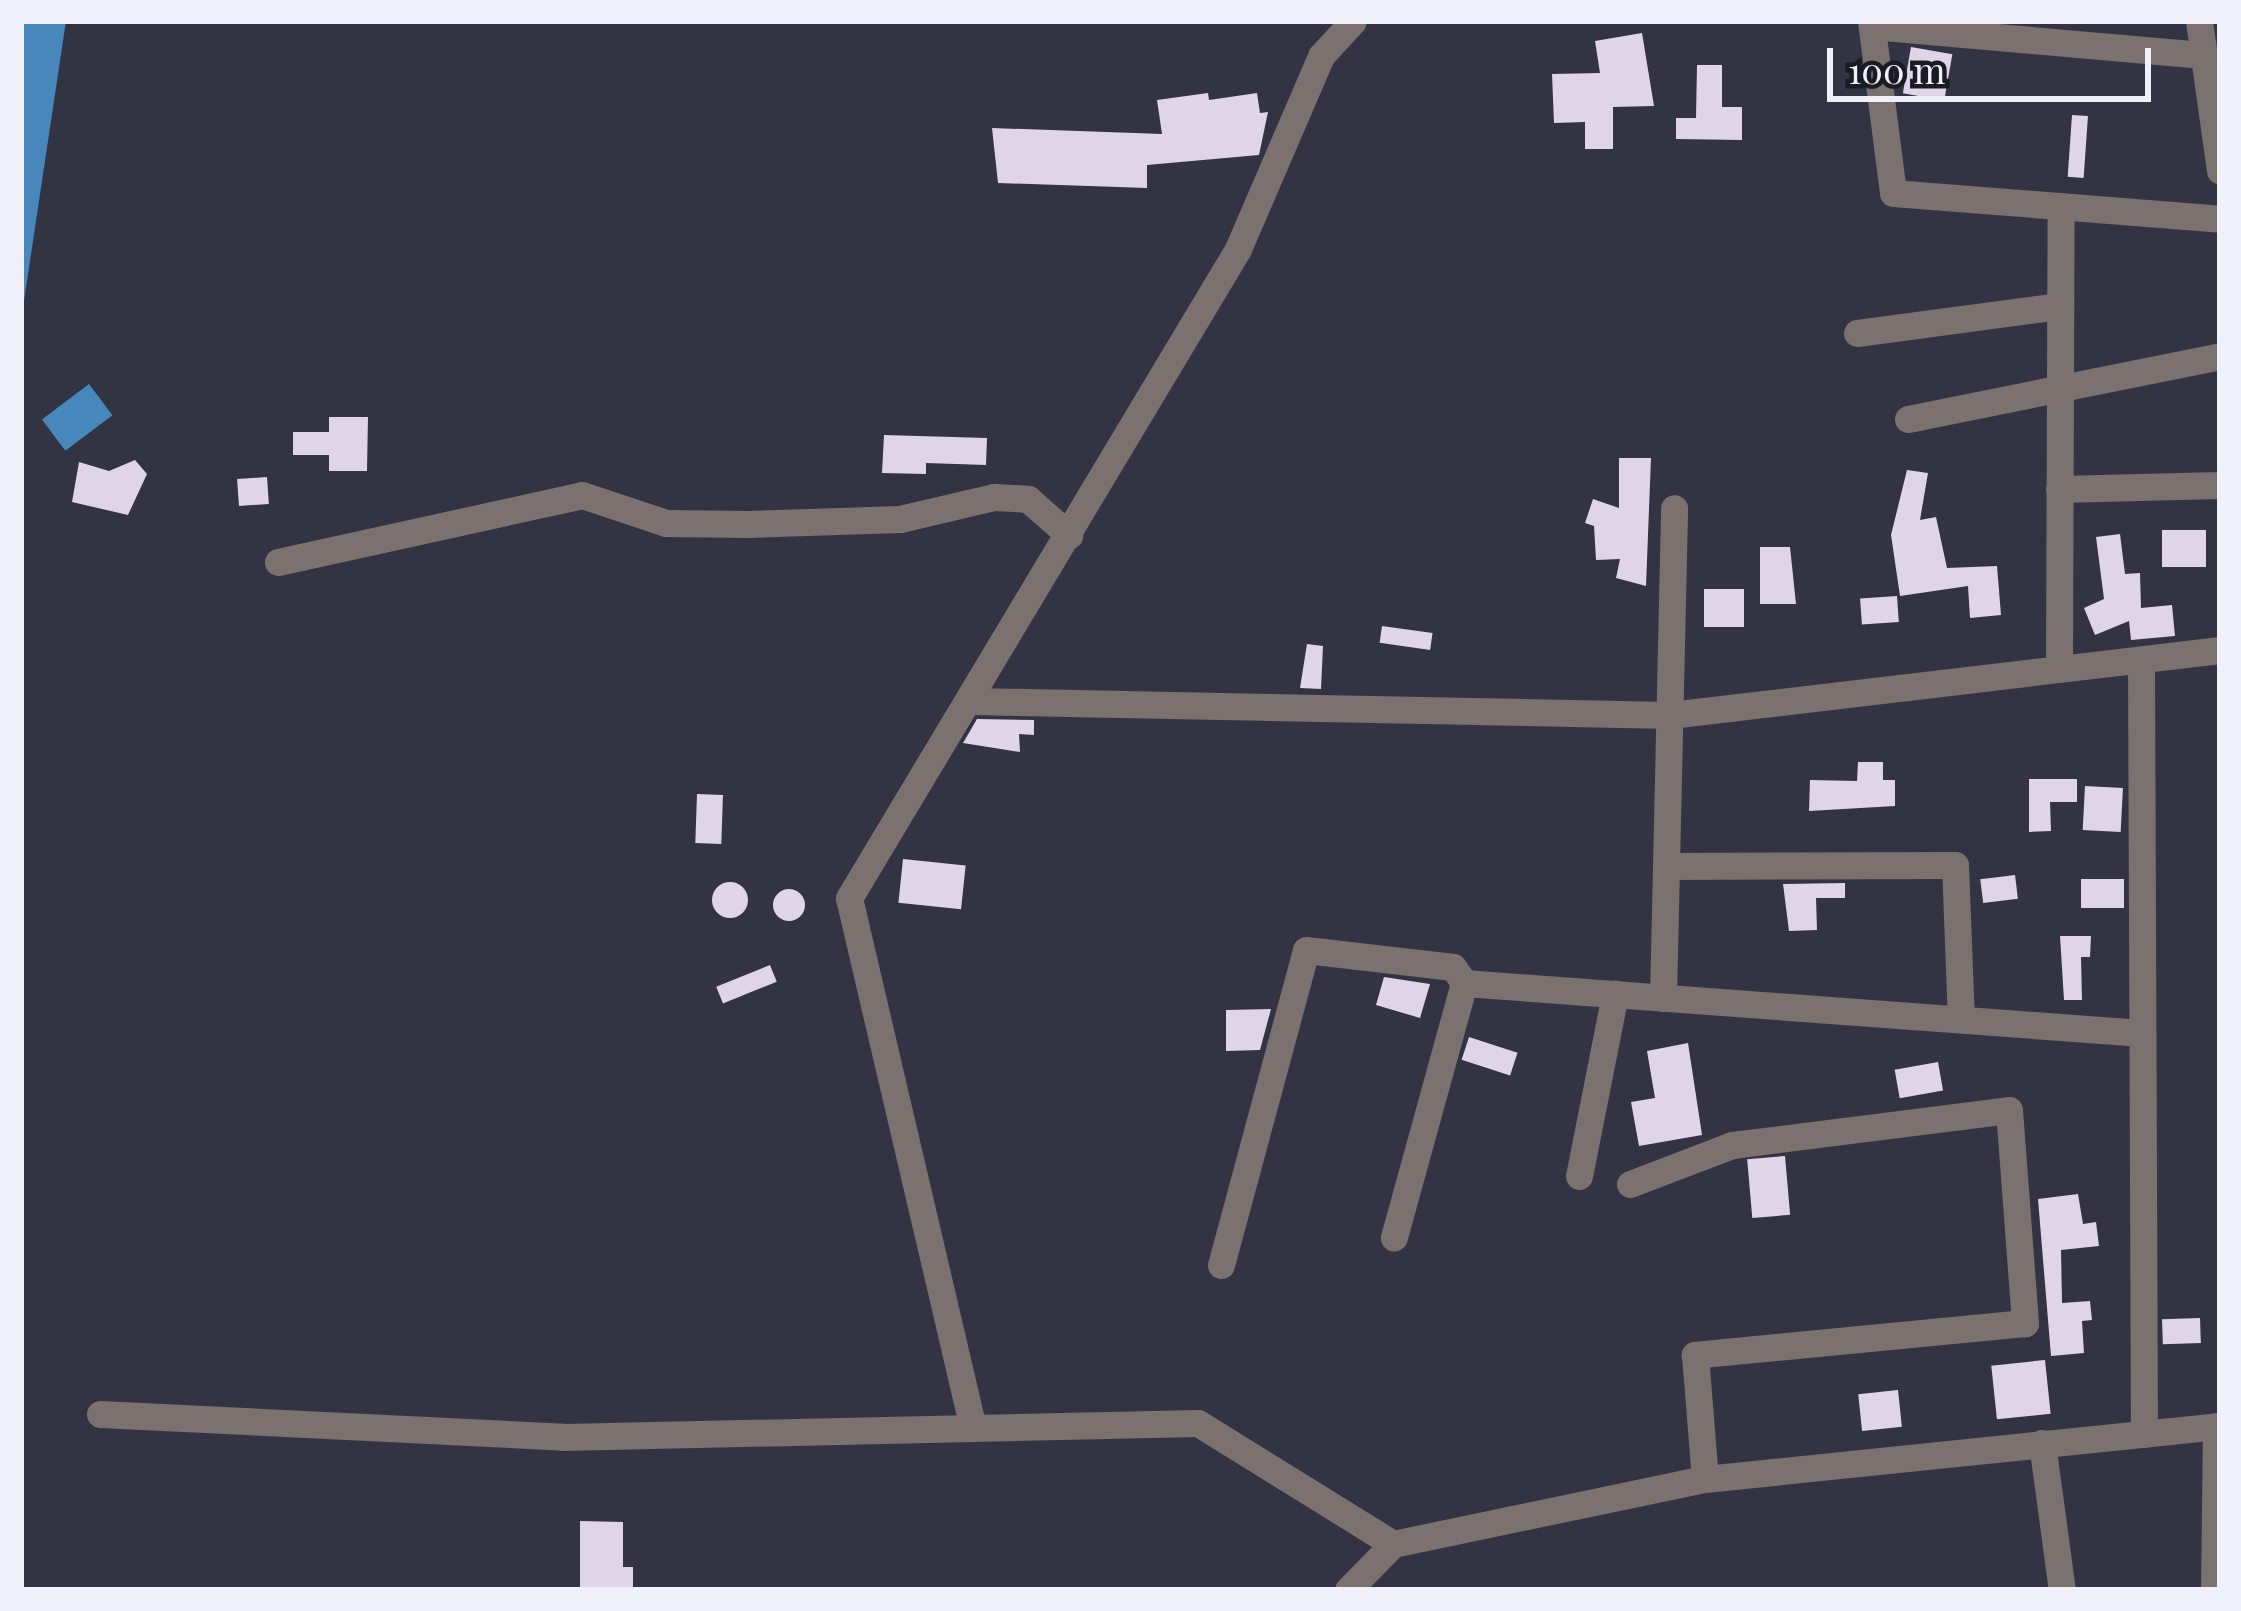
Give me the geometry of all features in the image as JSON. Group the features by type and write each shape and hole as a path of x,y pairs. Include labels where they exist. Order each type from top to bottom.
{"street":[{"path":"973,1428 849,898 972,701 1238,250 1321,56 1353,21"},
{"path":"2198,21 2220,171"},
{"path":"2203,55 1871,23 1893,193 2220,219"},
{"path":"2059,670 2060,206"},
{"path":"1858,332 2060,306"},
{"path":"1908,419 2220,356"},
{"path":"2060,489 2220,485"},
{"path":"278,562 582,495 666,523 748,524 900,519 994,497 1028,499 1069,536"},
{"path":"1664,998 1674,508"},
{"path":"972,701 1670,715 2220,650"},
{"path":"2140,660 2144,1434"},
{"path":"1666,866 1955,865 1961,1019"},
{"path":"1221,1265 1306,950 1454,967 1464,982 1394,1238"},
{"path":"1464,982 2142,1033"},
{"path":"1580,1177 1615,994"},
{"path":"1630,1184 1732,1145 2009,1110 2025,1323 1695,1355 1706,1479"},
{"path":"100,1414 563,1437 1198,1423 1393,1544"},
{"path":"1348,1590 1393,1544 1706,1479 2218,1426 2214,1590"},
{"path":"2042,1443 2062,1590"}],"water":[{"path":"21,21 66,21 21,321"},
{"path":"89,384 112,415 65,451 42,420"}],"building":[{"path":"1642,33 1654,106 1613,107 1613,149 1585,149 1585,122 1554,123 1552,74 1600,73 1595,41"},
{"path":"1911,47 1952,54 1944,101 1903,93"},
{"path":"1697,65 1722,65 1722,107 1742,107 1742,140 1676,139 1676,118 1696,118"},
{"path":"1208,93 1209,100 1257,93 1260,113 1268,112 1259,155 1147,165 1147,188 998,183 992,128 1162,134 1157,100"},
{"path":"2072,115 2088,116 2084,178 2068,177"},
{"path":"329,417 368,417 367,471 329,471 329,455 293,455 293,432 329,432"},
{"path":"884,435 987,438 986,465 926,463 926,474 882,473"},
{"path":"1619,458 1651,458 1646,586 1616,578 1620,559 1596,560 1594,526 1585,523 1593,499 1619,508"},
{"path":"135,460 147,474 128,515 72,502 79,462 109,471"},
{"path":"1907,470 1928,473 1920,520 1936,517 1947,568 1997,566 2001,615 1970,618 1968,586 1900,596 1891,535"},
{"path":"267,477 269,504 239,506 237,479"},
{"path":"2162,530 2206,530 2206,567 2162,567"},
{"path":"2120,534 2125,574 2140,573 2141,608 2172,605 2175,636 2131,640 2129,621 2095,635 2084,608 2104,599 2096,537"},
{"path":"1760,547 1790,547 1796,604 1760,604"},
{"path":"1704,589 1744,589 1744,627 1704,627"},
{"path":"1897,596 1899,622 1862,625 1860,599"},
{"path":"1382,626 1433,633 1430,650 1380,643"},
{"path":"1307,644 1323,646 1321,689 1300,688"},
{"path":"977,719 1034,720 1034,735 1019,734 1020,752 963,743"},
{"path":"1858,762 1883,762 1883,780 1895,780 1895,806 1809,811 1810,780 1857,781"},
{"path":"2029,779 2077,779 2077,802 2050,802 2051,831 2029,832"},
{"path":"2085,786 2123,788 2121,832 2083,830"},
{"path":"697,794 723,795 721,844 695,843"},
{"path":"903,859 966,866 961,909 898,903"},
{"path":"2015,875 2018,899 1983,903 1980,879"},
{"path":"2081,879 2124,879 2124,908 2081,908"},
{"path":"730,882 742,888 748,900 742,912 730,918 718,912 712,900 718,888"},
{"path":"1845,883 1845,898 1816,898 1817,930 1789,931 1783,884"},
{"path":"789,889 801,893 805,905 801,917 789,921 777,917 773,905 777,893"},
{"path":"2060,936 2091,936 2090,957 2081,957 2082,1000 2064,1000"},
{"path":"770,965 777,982 723,1003 716,987"},
{"path":"1384,977 1430,984 1420,1018 1376,1005"},
{"path":"1271,1009 1260,1050 1226,1051 1226,1010"},
{"path":"1469,1037 1518,1053 1510,1076 1462,1060"},
{"path":"1688,1043 1702,1135 1639,1146 1631,1102 1655,1098 1647,1051"},
{"path":"1938,1062 1943,1091 1900,1098 1895,1070"},
{"path":"1785,1156 1790,1215 1752,1218 1747,1159"},
{"path":"2078,1194 2083,1224 2096,1222 2099,1246 2061,1250 2062,1303 2090,1301 2092,1320 2082,1321 2084,1353 2051,1356 2038,1199"},
{"path":"2200,1318 2201,1343 2163,1344 2162,1319"},
{"path":"2045,1360 2051,1414 1997,1419 1991,1366"},
{"path":"1898,1390 1902,1427 1862,1431 1858,1394"},
{"path":"580,1521 623,1522 623,1567 633,1567 633,1590 580,1590"}]}
